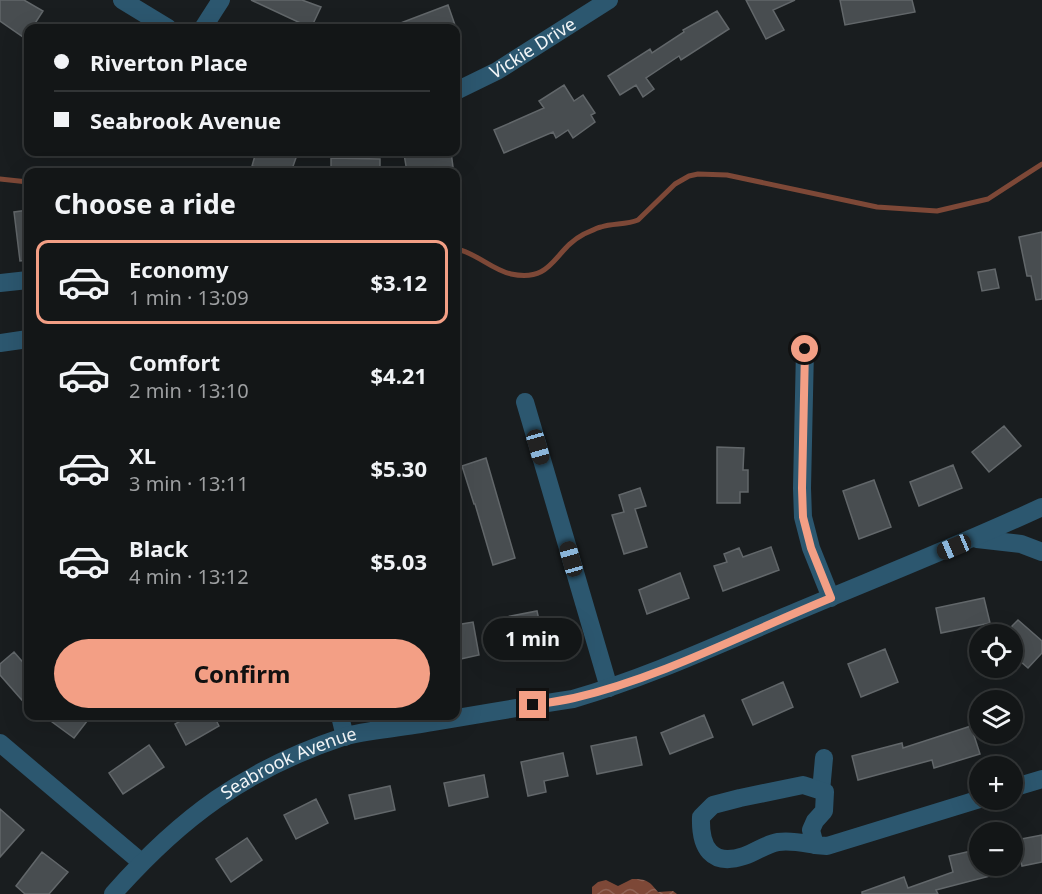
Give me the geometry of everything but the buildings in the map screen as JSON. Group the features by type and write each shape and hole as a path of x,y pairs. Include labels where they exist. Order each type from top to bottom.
{"street":[{"path":"122,0 161,24"},
{"path":"206,24 221,0"},
{"name":"Vickie Drive","path":"460,89 497,71 609,0"},
{"path":"0,283 24,280"},
{"path":"0,343 24,340"},
{"path":"805,349 803,517 811,548 831,598"},
{"path":"525,402 609,688"},
{"name":"Seabrook Avenue","path":"460,718 573,699 609,688 708,651 975,538 1042,507"},
{"path":"975,538 1021,544 1042,552"},
{"path":"341,720 345,737"},
{"name":"Seabrook Avenue","path":"113,894 141,862 194,814 241,782 291,758 345,737 447,720"},
{"path":"0,743 141,862"},
{"path":"821,791 824,758"},
{"path":"1023,785 1042,779"},
{"path":"821,846 811,830 824,811 825,792 803,785 713,805 701,817 700,832 704,846 714,856 726,860 744,856 768,844 781,841 821,846 969,802"}],"water":[{"path":"632,879 647,881 658,892 673,891 677,894 592,894 592,887 598,882 606,880 618,886"}],"waterway":[{"path":"460,250 504,272 525,276 536,274 545,270 566,248 584,234 597,228 638,220 675,184 698,174 727,175 877,207 937,211 988,199 1042,164"},
{"path":"0,179 24,182"}],"route":[{"path":"533,705 573,699 657,671 831,598 811,548 803,517 805,349"}]}
